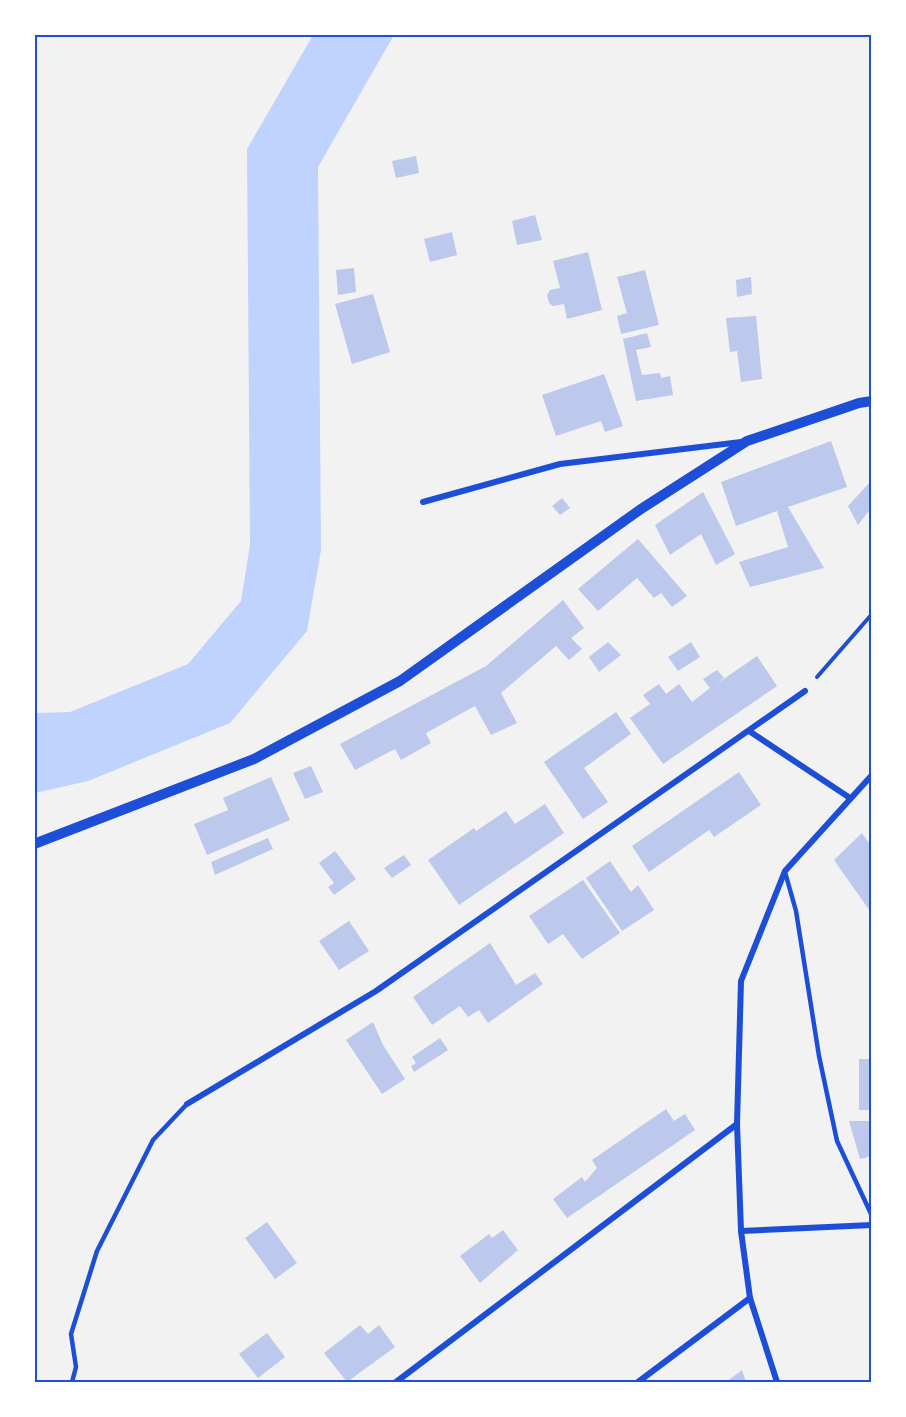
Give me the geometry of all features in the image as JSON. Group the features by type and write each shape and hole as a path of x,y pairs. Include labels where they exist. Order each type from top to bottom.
{"street":[{"path":"423,502 560,464 747,441 859,403 872,401"},
{"path":"34,844 254,759 400,681 641,509 747,441"},
{"path":"187,1104 376,991 805,691"},
{"path":"749,731 850,798"},
{"path":"777,1383 750,1298 741,1231 737,1124 741,981 785,870 871,776"},
{"path":"396,1383 737,1124"},
{"path":"741,1231 872,1225"},
{"path":"638,1383 750,1298"}],"lane":[{"path":"785,870 796,911 819,1056 837,1141 872,1216"},
{"path":"72,1383 76,1366 71,1334 97,1251 153,1140 187,1104"}],"path":[{"path":"805,691 872,614"}],"water":[{"path":"313,35 394,35 318,167 321,550 307,631 230,723 88,781 35,793 35,713 70,712 188,664 241,601 250,545 247,149"}],"building":[{"path":"416,156 419,173 396,178 392,161"},
{"path":"535,215 542,240 517,245 512,221"},
{"path":"452,232 457,255 430,262 424,239"},
{"path":"588,252 602,310 567,319 564,304 553,306 549,303 547,295 550,290 560,288 553,261"},
{"path":"354,268 356,292 338,295 336,270"},
{"path":"645,270 659,325 621,334 617,316 627,313 617,277"},
{"path":"751,277 752,294 737,297 736,280"},
{"path":"373,294 390,352 352,364 335,304"},
{"path":"756,316 762,379 741,382 737,351 730,352 726,318"},
{"path":"647,333 651,347 636,350 642,375 660,373 661,378 670,376 673,395 636,401 623,339"},
{"path":"604,374 623,426 605,432 601,421 556,436 542,395"},
{"path":"831,441 847,487 788,507 824,568 750,587 739,562 788,547 777,511 736,526 721,482"},
{"path":"872,480 872,507 858,525 848,506"},
{"path":"703,492 735,554 716,565 701,534 670,555 655,525"},
{"path":"562,498 570,508 560,515 552,506"},
{"path":"638,539 687,596 672,607 661,593 654,598 637,578 598,611 578,589"},
{"path":"563,600 584,628 571,638 582,649 569,660 556,646 501,693 517,723 491,735 475,706 426,733 431,743 401,760 395,749 355,770 340,744 486,666"},
{"path":"608,642 621,655 599,672 589,657"},
{"path":"691,642 700,657 678,671 668,657"},
{"path":"757,656 777,686 663,764 630,718 650,704 643,695 659,684 666,694 679,684 692,702 710,688 703,679 717,670 724,678 715,685"},
{"path":"616,712 631,734 584,768 608,802 583,819 544,762"},
{"path":"311,766 323,792 305,799 293,773"},
{"path":"739,772 761,805 714,837 709,830 649,872 632,846"},
{"path":"271,777 290,820 207,855 194,824 228,810 223,798"},
{"path":"545,804 564,833 459,905 428,860 474,828 476,831 506,811 515,824"},
{"path":"862,833 872,847 872,914 834,860"},
{"path":"268,838 273,849 215,875 211,862"},
{"path":"335,851 356,879 334,895 328,887 334,883 319,863"},
{"path":"404,855 411,865 392,878 384,868"},
{"path":"610,861 631,892 638,885 654,910 622,931 586,878"},
{"path":"583,880 620,933 582,959 563,934 548,944 529,916"},
{"path":"349,921 369,951 339,970 319,941"},
{"path":"490,943 516,985 535,973 543,984 488,1023 479,1010 468,1017 460,1006 432,1025 413,997"},
{"path":"373,1022 383,1045 405,1079 382,1094 346,1040"},
{"path":"440,1038 448,1050 414,1072 411,1066 416,1063 412,1057"},
{"path":"859,1059 872,1059 872,1110 859,1110"},
{"path":"666,1109 674,1121 685,1114 695,1130 567,1218 553,1199 582,1177 585,1182 597,1168 592,1160"},
{"path":"849,1121 872,1121 872,1156 860,1159"},
{"path":"267,1222 297,1263 275,1279 245,1238"},
{"path":"503,1230 518,1250 480,1283 460,1256 489,1234 492,1238"},
{"path":"360,1325 368,1334 379,1325 395,1347 347,1382 324,1353"},
{"path":"267,1333 285,1357 258,1378 239,1354"},
{"path":"742,1370 746,1382 726,1382"}]}
